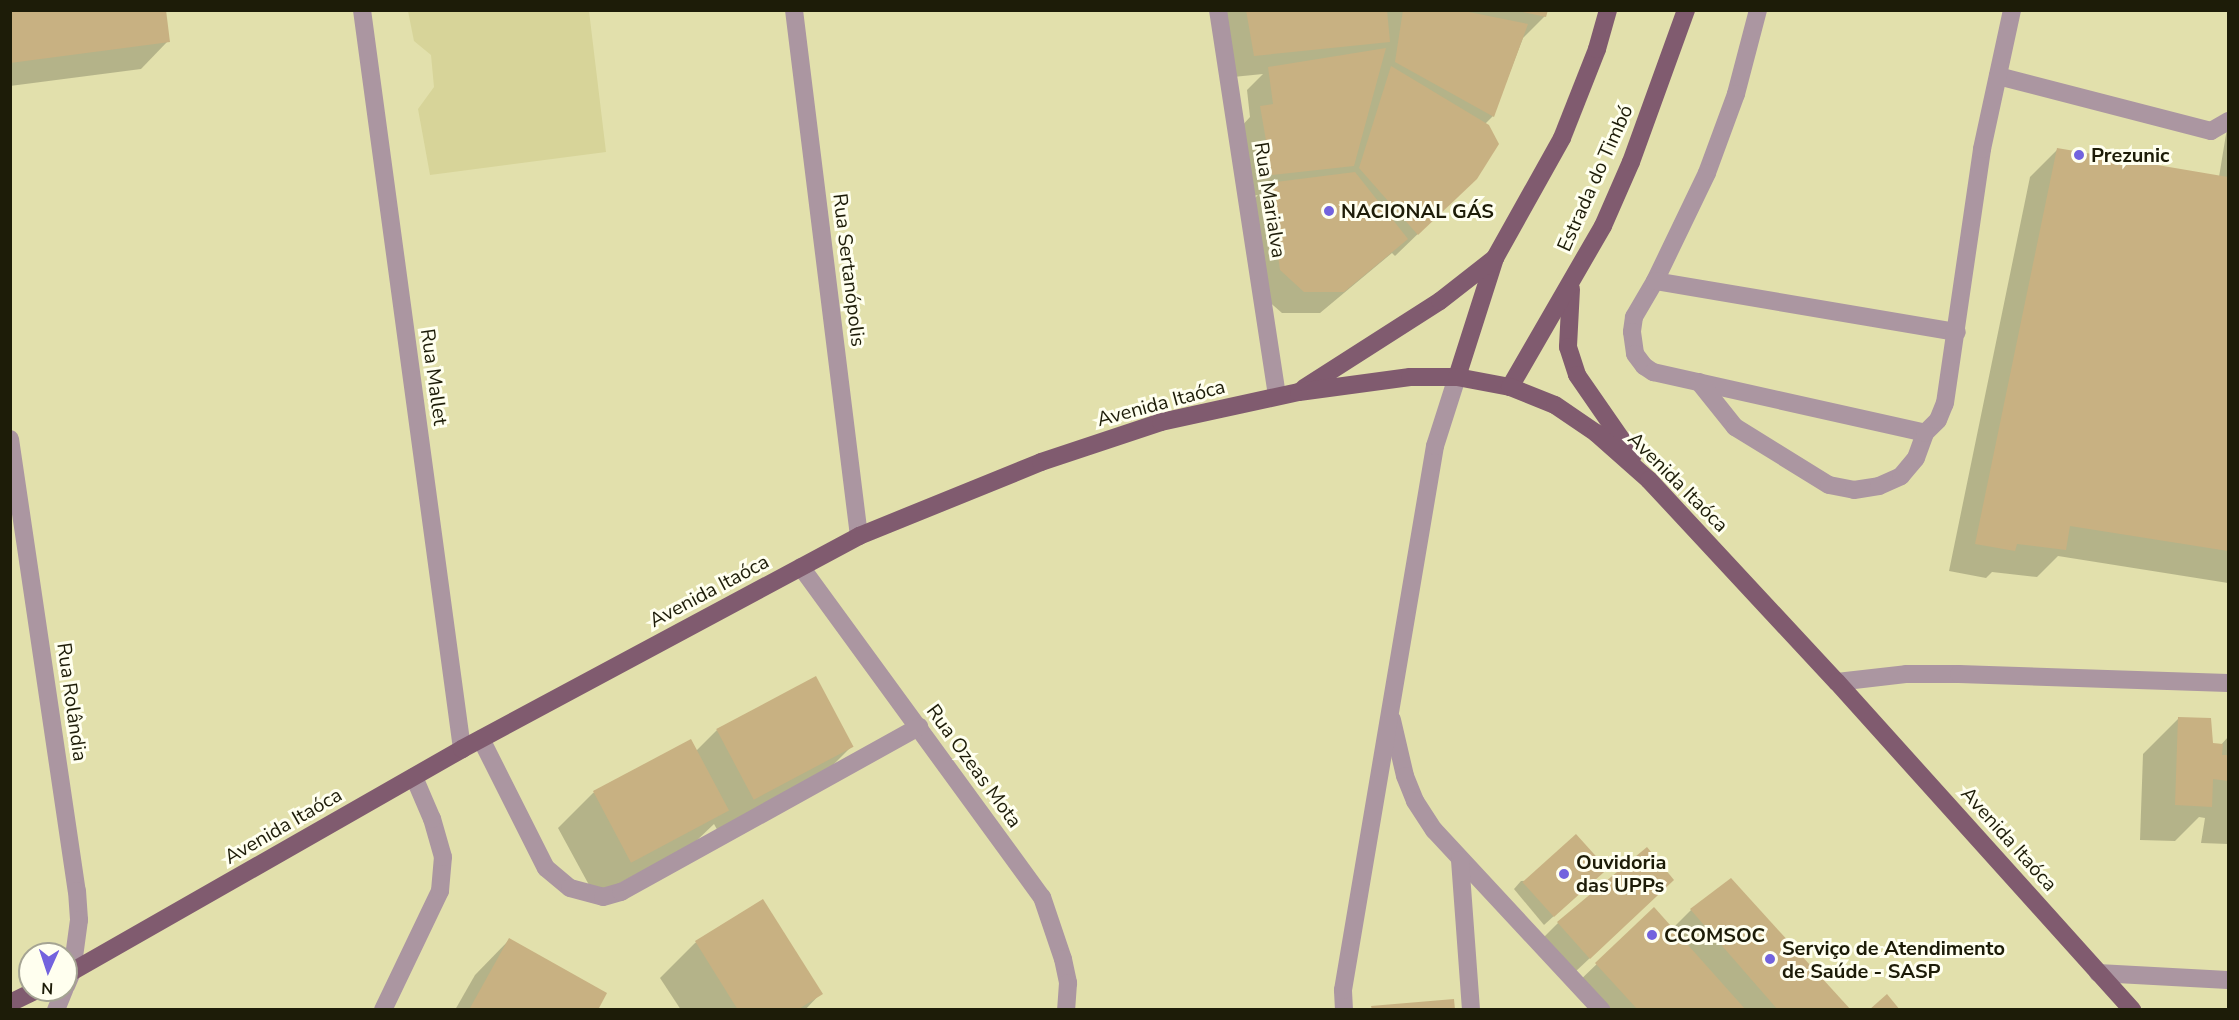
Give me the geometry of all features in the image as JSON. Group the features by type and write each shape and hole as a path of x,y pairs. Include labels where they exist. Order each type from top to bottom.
{"main road":[{"path":"1457,377 1496,258 1562,138 1597,49 1608,10"},
{"name":"Estrada do Timbó","path":"1510,387 1603,226 1631,162 1686,10"},
{"path":"1299,392 1440,301 1496,258"},
{"path":"1572,283 1568,347 1577,375 1649,480"},
{"name":"Avenida Itaóca","path":"78,972 462,749 859,536 1041,462 1161,422 1299,392 1410,377 1457,377 1510,387 1555,405 1596,433 1649,480 1837,682 2132,1010"}],"street":[{"name":"Rua Mallet","path":"362,10 462,749"},
{"name":"Rua Sertanópolis","path":"794,10 859,536"},
{"name":"Rua Marialva","path":"1218,10 1277,396"},
{"path":"1758,10 1736,94 1707,173 1655,281 1634,317 1632,332 1635,354 1644,366 1653,372 1925,433"},
{"path":"1699,382 1735,427 1829,485 1854,490 1879,486 1901,476 1916,458 1925,433 1938,420 1945,403 1982,149 2012,10"},
{"path":"1998,76 2211,131 2229,121"},
{"path":"1655,281 1957,332"},
{"path":"1344,1010 1343,990 1435,446 1457,377"},
{"name":"Rua Rolândia","path":"10,439 77,891 79,920 75,942"},
{"name":"Rua Ozeas Mota","path":"801,567 1042,897 1063,959 1068,983 1066,1010"},
{"path":"1837,682 1927,674 2229,683"},
{"path":"1390,713 1405,777 1415,801 1434,830 1601,1010"},
{"path":"481,739 546,868 570,888 603,897 621,892 919,727"},
{"path":"382,1010 441,891 443,857 432,819 414,777"},
{"path":"1460,860 1471,1010"},
{"path":"2098,973 2229,980"}],"shaded area":[{"path":"408,11 589,11 606,152 430,175 418,109 434,87 431,55 414,41"}],"building":[{"path":"10,10 166,10 170,42 10,63"},
{"path":"1246,10 1387,10 1390,42 1254,56"},
{"path":"1403,10 1459,10 1528,24 1494,117 1395,62"},
{"path":"1514,10 1548,10 1546,17"},
{"path":"1386,48 1354,166 1272,175 1260,106 1273,104 1268,67"},
{"path":"1391,66 1489,125 1499,144 1477,179 1418,235 1359,168"},
{"path":"2057,148 2228,177 2228,551 2070,526 2066,550 2017,544 2015,551 1975,544"},
{"name":"NACIONAL GÁS","path":"1355,172 1408,239 1344,292 1304,292 1280,270 1268,183"},
{"path":"816,676 854,747 754,800 716,729"},
{"path":"2178,717 2211,718 2213,743 2223,744 2222,755 2228,755 2228,781 2213,779 2212,807 2175,805"},
{"path":"691,739 729,811 631,863 593,791"},
{"name":"Ouvidoria das UPPs","path":"1576,834 1607,869 1554,917 1522,882"},
{"path":"1647,847 1674,880 1590,959 1557,922"},
{"name":"Serviço de Atendimento de Saúde - SASP","path":"1731,878 1851,1010 1778,1010 1690,909"},
{"path":"763,899 823,994 797,1010 738,1010 695,941"},
{"name":"CCOMSOC","path":"1654,907 1746,1010 1638,1010 1595,963"},
{"path":"509,938 607,993 598,1010 470,1008"},
{"name":"Serviço de Atendimento de Saúde - SASP","path":"1887,994 1900,1010 1869,1010"},
{"path":"1454,999 1455,1010 1372,1010 1371,1006"}],"place":[{"name":"Prezunic","path":"2079,155"},
{"name":"NACIONAL GÁS","path":"1329,211"},
{"name":"Ouvidoria das UPPs","path":"1564,874"},
{"name":"CCOMSOC","path":"1652,935"},
{"name":"Serviço de Atendimento de Saúde - SASP","path":"1770,959"}]}
